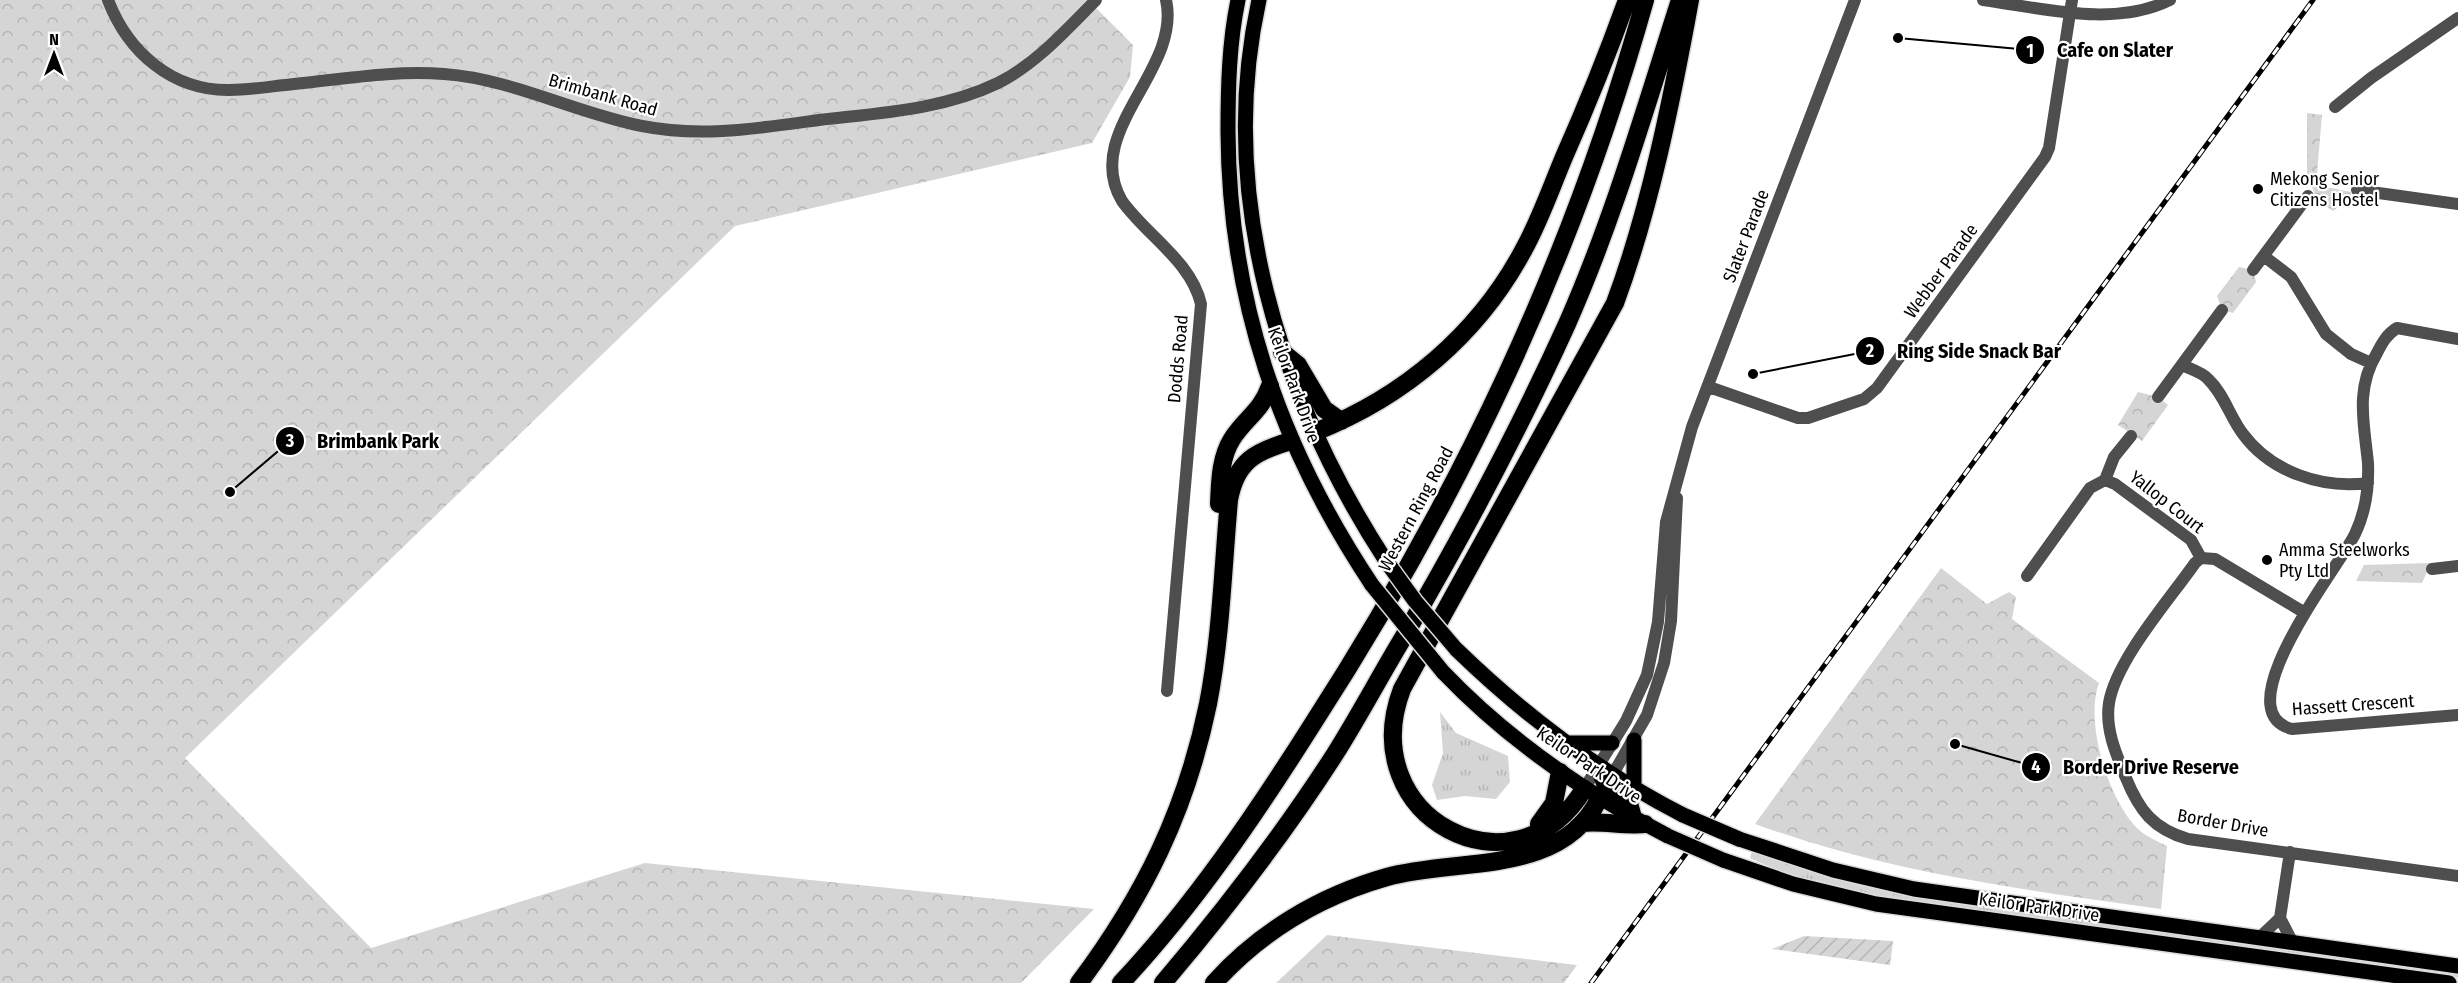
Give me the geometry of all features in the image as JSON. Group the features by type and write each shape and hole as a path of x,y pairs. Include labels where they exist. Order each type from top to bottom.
{"highway":[{"path":"1315,432 1384,398 1436,360 1459,338 1496,295 1524,249 1538,219 1597,81 1627,0"},
{"name":"Western Ring Road","path":"1121,983 1193,895 1270,792 1365,644 1418,552 1510,373 1532,322 1594,163 1645,0"},
{"path":"1163,983 1242,888 1334,754 1475,512 1511,443 1567,323 1591,265 1645,113 1680,0"},
{"path":"1584,789 1557,819 1515,839 1480,840 1455,834 1426,815 1406,788 1396,766 1392,744 1395,710 1402,689 1606,325 1637,235 1678,65 1690,0"},
{"path":"1282,352 1298,365 1324,409 1341,421"},
{"path":"1219,614 1218,519 1224,458 1232,438 1264,404 1270,386"},
{"path":"1079,983 1126,917 1164,844 1178,808 1208,705 1229,500 1236,475 1257,453 1292,441"},
{"path":"1529,834 1551,810 1557,796 1560,772"},
{"path":"1214,983 1260,940 1292,918 1332,897 1388,877 1527,855 1563,841 1582,823 1606,787"},
{"path":"1582,823 1594,822 1625,826 1640,822"}],"main road":[{"name":"Keilor Park Drive","path":"1238,0 1229,79 1228,162 1232,214 1246,302 1270,386 1292,441 1334,526 1372,585 1443,672 1498,724 1584,789 1606,787 1634,790 1738,839 1833,870 1914,889 2458,966"},
{"name":"Keilor Park Drive","path":"1259,0 1249,83 1248,157 1262,277 1282,352 1315,432 1347,499 1386,561 1415,601 1456,649 1519,708 1563,743 1597,766 1606,787 1640,822 1723,860 1792,884 1876,903 2449,983"},
{"path":"1292,441 1315,432"},
{"path":"1634,740 1634,790"},
{"path":"1563,743 1612,743"}],"street":[{"name":"Brimbank Road","path":"108,0 120,26 143,55 173,77 195,86 229,90 394,73 452,74 507,85 638,126 698,134 751,130 905,109 982,90 1030,62 1096,0"},
{"name":"Dodds Road","path":"1166,0 1168,20 1164,39 1116,139 1113,160 1117,192 1122,201 1184,269 1196,289 1201,304 1167,691"},
{"name":"Slater Parade","path":"1584,789 1631,712 1651,663 1658,622 1666,522 1692,427 1855,0"},
{"path":"1983,0 2131,13 2156,7 2170,0"},
{"name":"Webber Parade","path":"1708,387 1798,418 1808,418 1870,395 2045,157 2071,6"},
{"path":"2335,107 2371,78 2458,18"},
{"path":"2356,190 2458,204"},
{"path":"2253,270 2265,257 2308,196"},
{"path":"2265,257 2291,277 2326,334 2350,354 2371,363"},
{"path":"2158,397 2184,366 2222,310"},
{"name":"Hassett Crescent","path":"2458,339 2397,328 2390,333 2371,363 2365,378 2361,419 2368,483 2360,523 2290,635 2275,678 2272,708 2281,726 2292,729 2458,715"},
{"path":"2184,366 2208,378 2243,435 2257,450 2281,467 2316,480 2368,483"},
{"name":"Yallop Court","path":"2027,576 2090,488 2105,480 2114,457 2131,436"},
{"name":"Yallop Court","path":"2105,480 2115,484 2191,540 2200,558"},
{"name":"Slater Parade","path":"1606,787 1634,740 1652,702 1668,648 1677,520 1677,487"},
{"path":"2200,558 2215,559 2305,613"},
{"name":"Border Drive","path":"2200,558 2127,660 2109,702 2109,723 2114,747 2135,800 2156,826 2188,839 2458,876"},
{"path":"2432,569 2458,566"},
{"path":"2290,852 2280,918 2293,943"},
{"path":"2259,938 2280,918"}],"green space":[{"path":"0,0 1088,0 1133,45 1130,77 1092,143 735,226 185,758 371,948 645,863 1094,909 1021,983 0,983"},
{"path":"2307,113 2322,115 2316,185 2351,192 2351,197 2333,211 2317,200 2307,173"},
{"path":"2239,267 2253,270 2256,282 2233,313 2222,310 2217,296"},
{"path":"2138,392 2158,397 2168,405 2142,441 2118,425"},
{"path":"2431,563 2422,583 2356,581 2364,565"},
{"path":"1941,568 1987,604 2009,592 2016,597 2012,619 2099,683 2095,699 2097,739 2109,781 2118,801 2139,830 2167,846 2161,909 2006,886 1905,867 1804,841 1755,824"},
{"path":"1440,712 1456,733 1508,756 1510,782 1496,799 1465,796 1437,800 1432,785 1443,753"},
{"path":"1752,851 1827,874 2458,972 2458,978 1879,898 1792,877 1750,858"},
{"path":"1327,935 1577,965 1564,983 1276,983"},
{"path":"1804,936 1893,941 1890,965 1772,949"}],"railway":[{"path":"1591,983 2313,0"}],"place":[{"name":"Cafe on Slater","path":"1898,38"},
{"name":"Mekong Senior Citizens Hostel","path":"2258,189"},
{"name":"Ring Side Snack Bar","path":"1753,374"},
{"name":"Brimbank Park","path":"230,492"},
{"name":"Amma Steelworks Pty Ltd","path":"2267,560"},
{"name":"Border Drive Reserve","path":"1955,744"}]}
